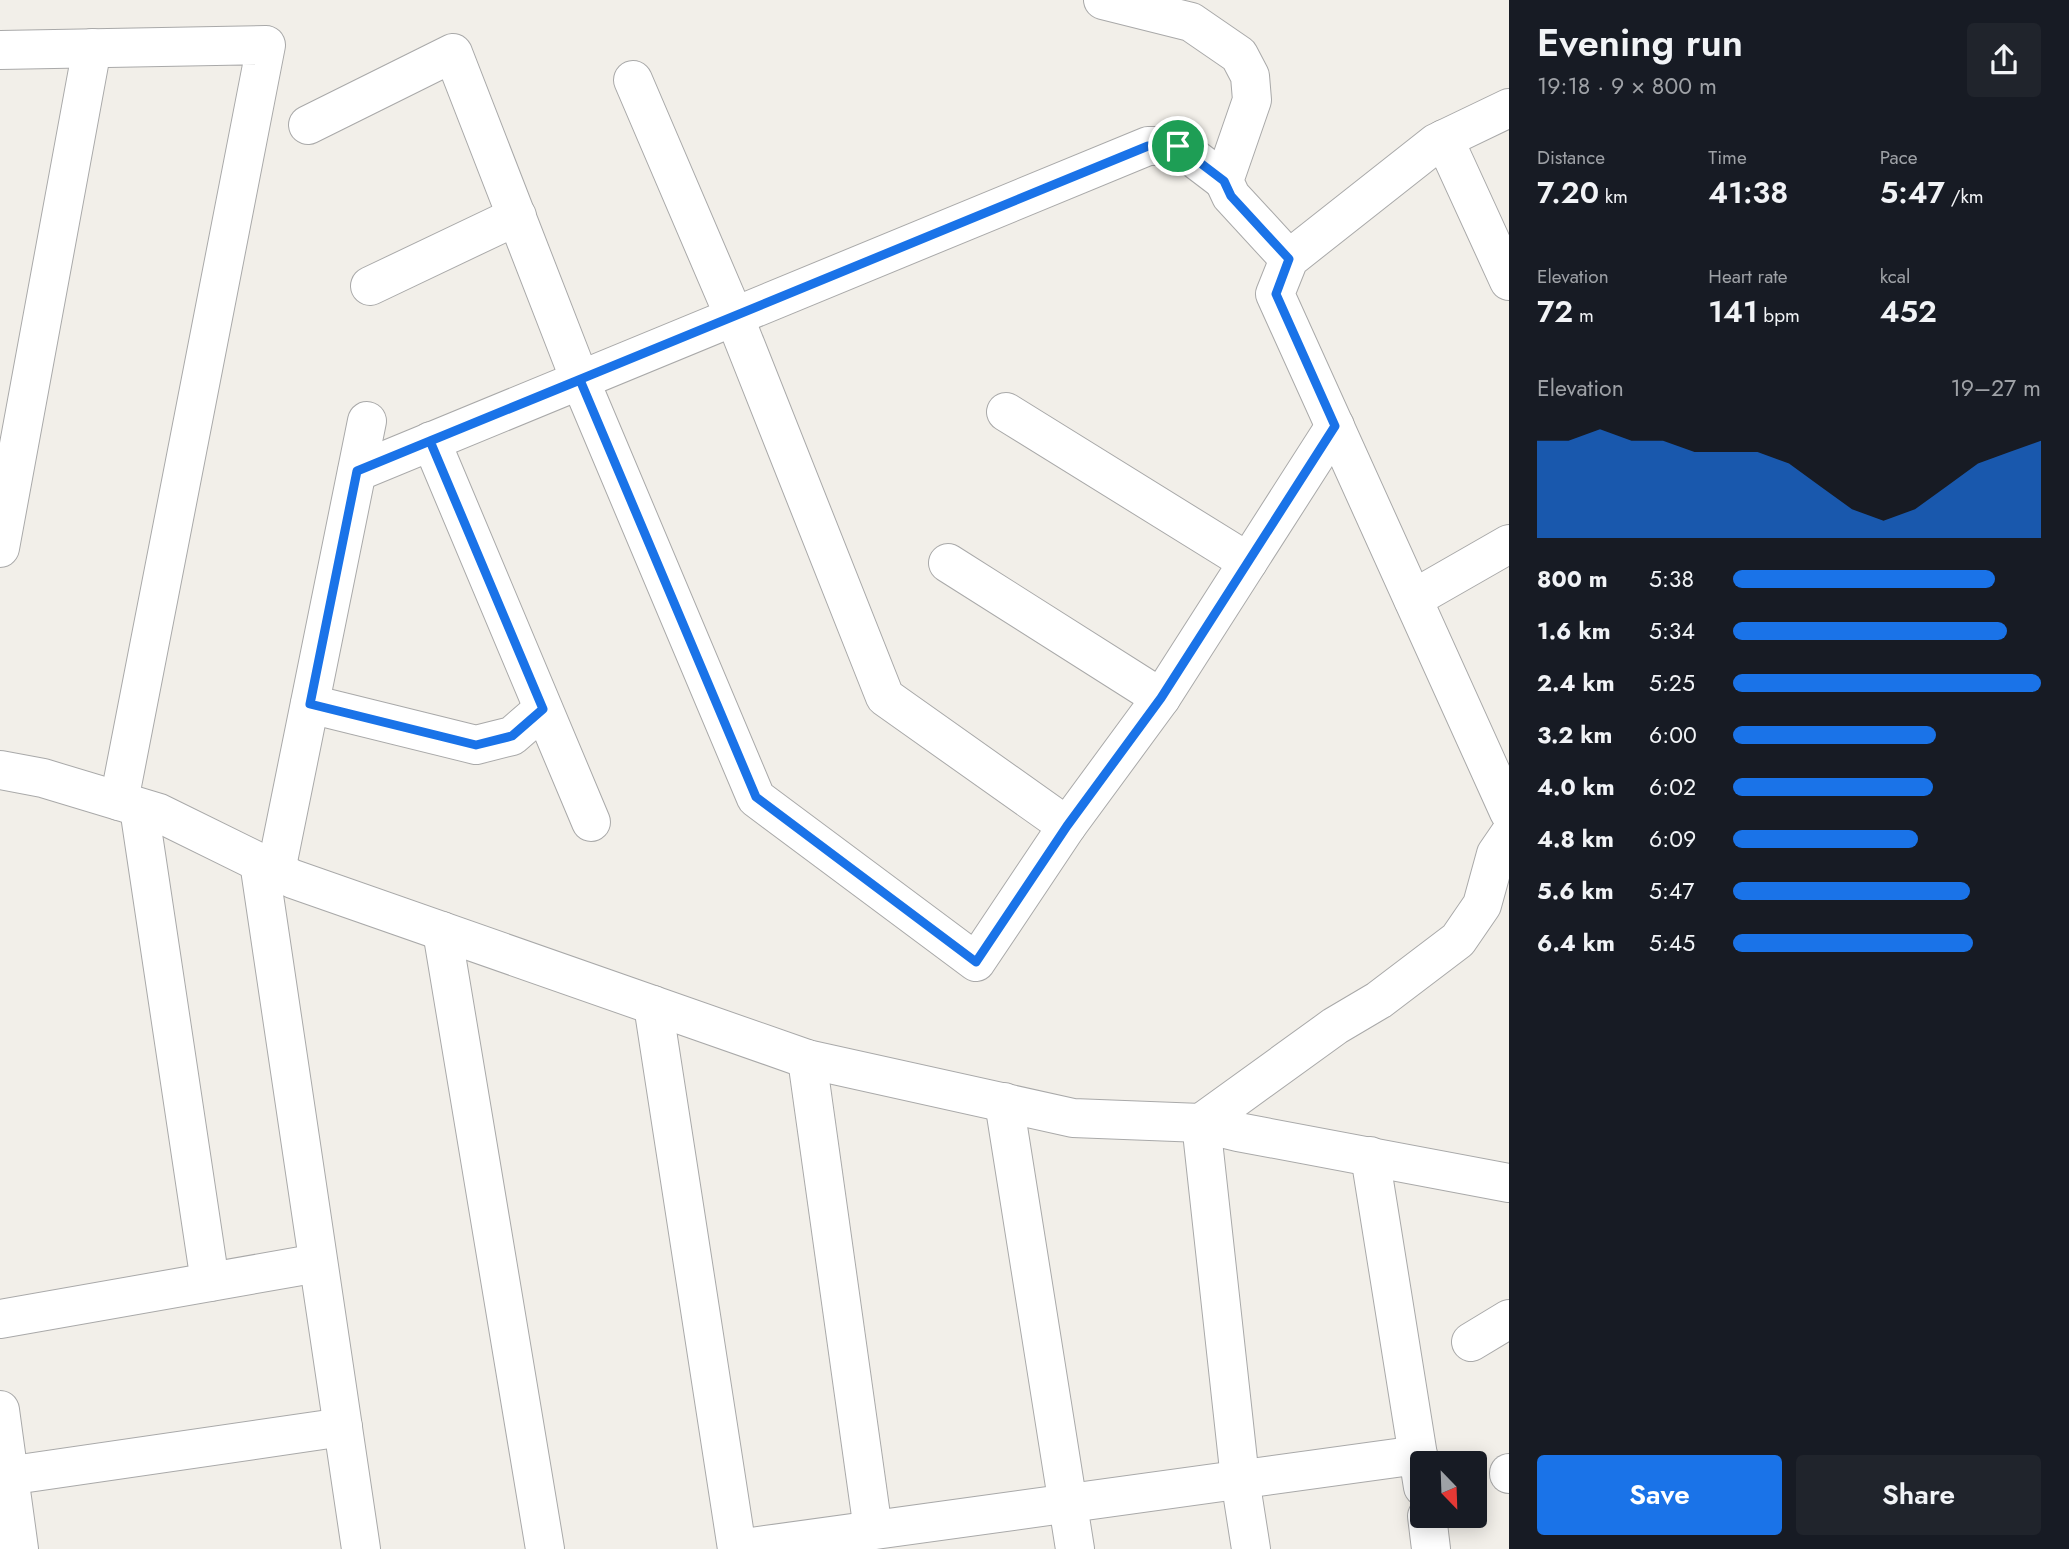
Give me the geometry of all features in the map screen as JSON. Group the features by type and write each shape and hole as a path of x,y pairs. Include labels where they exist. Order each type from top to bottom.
{"street":[{"path":"1103,0 1188,10 1239,55 1250,76 1252,100 1224,181"},
{"path":"0,50 266,45 129,805 210,1282"},
{"path":"0,548 92,48"},
{"path":"308,125 453,53 580,380 756,797 976,962 1067,826 1161,698 1335,426"},
{"path":"633,80 734,316 885,696 1067,826"},
{"path":"1509,108 1444,139 1289,259 1276,294 1509,812"},
{"path":"1444,139 1509,281"},
{"path":"357,471 1148,146 1178,146 1224,181 1231,196 1289,259"},
{"path":"369,286 516,216"},
{"path":"1006,412 1248,562"},
{"path":"361,1549 318,1263 267,866 310,704 367,421"},
{"path":"430,441 591,822"},
{"path":"1413,599 1509,544"},
{"path":"948,563 1161,698"},
{"path":"310,704 476,745 512,736 543,709"},
{"path":"0,770 43,778 159,813 293,879 807,1059 1073,1118 1201,1122 1238,1132 1509,1183"},
{"path":"1201,1122 1335,1026 1378,1000 1458,940 1482,905 1496,854 1509,835"},
{"path":"442,931 545,1549"},
{"path":"653,1005 737,1549 884,1535 1068,1503 1240,1479 1410,1471"},
{"path":"807,1059 884,1535"},
{"path":"1004,1102 1075,1549"},
{"path":"1201,1122 1240,1479 1251,1549"},
{"path":"1370,1156 1418,1451"},
{"path":"0,1319 318,1263"},
{"path":"1471,1342 1509,1319"},
{"path":"0,1410 4,1477 19,1549"},
{"path":"4,1477 343,1427"},
{"path":"1428,1528 1431,1549"}],"route":[{"path":"1178,146 1148,146 357,471 310,704 476,745 512,736 543,709 430,441 580,380 756,797 976,962 1067,826 1161,698 1335,426 1276,294 1289,259 1231,196 1224,181 1178,146"}]}
